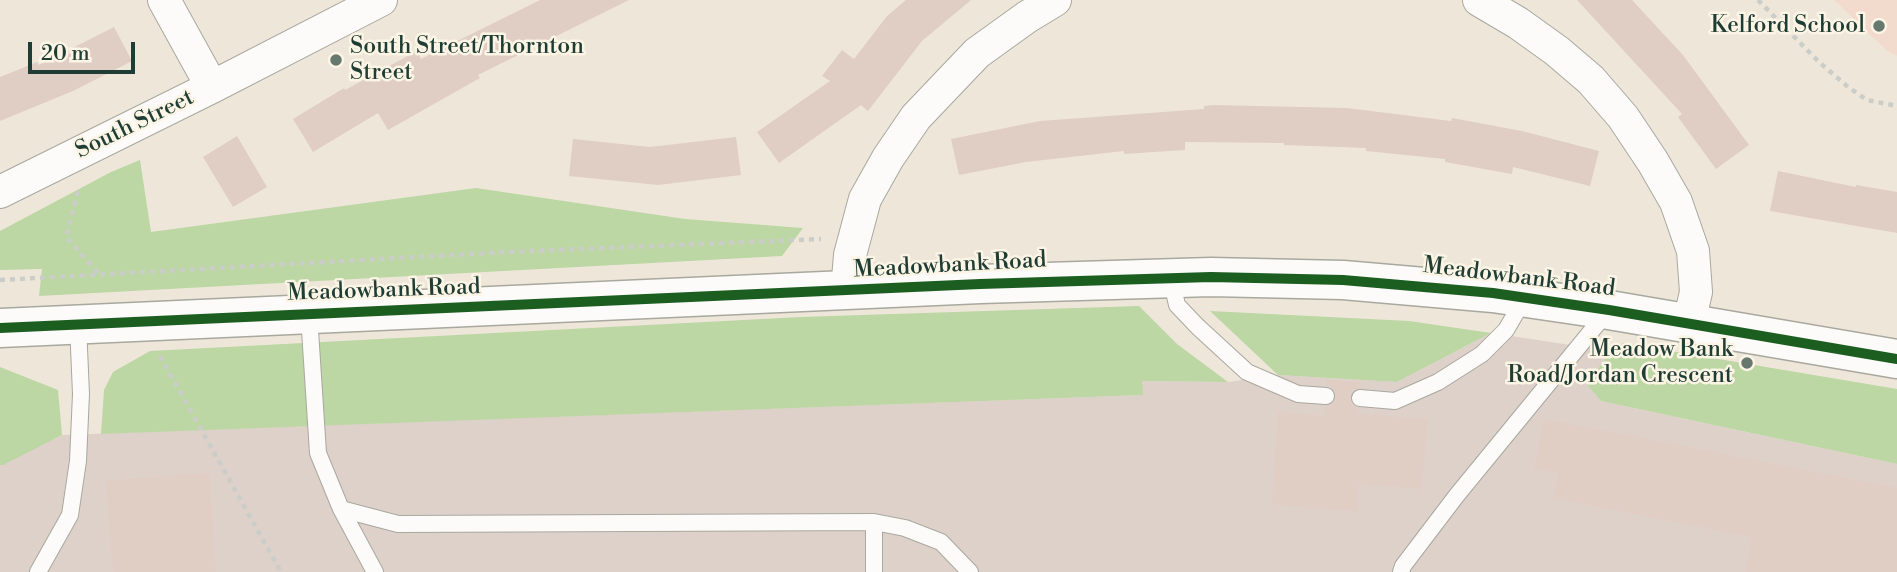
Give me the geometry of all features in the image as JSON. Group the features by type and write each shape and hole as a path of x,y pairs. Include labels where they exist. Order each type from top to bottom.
{"main road":[{"name":"Meadowbank Road","path":"0,328 1211,277 1343,280 1524,298 1897,359"}],"street":[{"path":"164,0 212,87"},
{"name":"South Street","path":"0,192 381,0"},
{"path":"847,291 850,256 865,199 888,158 916,117 977,53 1055,0"},
{"path":"1479,0 1518,23 1591,80 1623,117 1653,162 1676,202 1693,251 1696,292 1689,323"}],"lane":[{"path":"1171,278 1177,305 1247,372 1298,394 1326,396"},
{"path":"1360,398 1395,401 1438,382 1482,354 1506,330 1524,298"},
{"path":"1401,572 1457,495 1609,310"},
{"path":"309,315 318,453 341,509 375,572"},
{"path":"38,572 70,515 78,461 78,324"},
{"path":"341,509 398,524 874,523 905,528 941,542 970,572"},
{"path":"874,523 874,572"}],"path":[{"path":"1758,0 1818,61 1848,87 1867,100 1897,106"},
{"path":"90,146 66,237 99,274"},
{"path":"0,280 508,252 855,237"},
{"path":"141,322 281,572"}],"shaded area":[{"name":"Kelford School","path":"1834,0 1897,0 1897,56 1887,51"},
{"path":"1491,333 1610,351 1587,385 1601,401 1897,464 1897,572 0,572 0,465 62,435 1142,395 1141,381 1228,382 1278,375 1397,382"}],"green space":[{"path":"140,160 151,232 476,188 685,219 803,228 782,256 39,296 42,269 0,270 0,231 111,172"},
{"path":"1139,306 1177,344 1228,382 1142,381 1143,395 101,434 104,390 113,372 150,351 801,317"},
{"path":"1210,311 1409,321 1491,333 1397,382 1278,375"},
{"path":"1623,343 1897,389 1897,464 1601,401 1587,385 1610,351"},
{"path":"0,367 58,390 62,435 3,465 0,465"}],"building":[{"path":"540,0 629,0 478,75 480,78 388,130 378,113 313,152 293,119 344,88 345,90 417,51 421,59"},
{"path":"906,0 971,0 922,41 868,111 861,105 779,163 757,132 830,81 822,76 842,50 854,59 887,16"},
{"path":"1577,0 1632,0 1683,55 1749,145 1716,169 1678,117 1682,114"},
{"path":"114,27 132,61 73,91 0,121 0,77 37,62 39,65"},
{"path":"1204,106 1347,108 1451,121 1452,118 1522,131 1599,151 1590,186 1513,167 1512,174 1445,162 1445,159 1366,151 1366,148 1284,143 1185,142 1185,150 1124,154 1124,151 1026,162 959,175 951,139 1040,121 1204,109"},
{"path":"237,136 267,187 233,207 203,157"},
{"path":"736,137 741,175 658,185 569,176 573,139 650,147"},
{"path":"1778,171 1856,187 1897,192 1897,233 1770,211"},
{"path":"1327,380 1361,382 1361,388 1352,391 1350,398 1353,406 1359,408 1359,414 1427,419 1422,489 1359,484 1357,511 1272,504 1278,412 1324,416 1325,406 1334,402 1336,396 1332,388 1326,385"},
{"path":"1544,419 1897,488 1897,572 1745,572 1752,537 1553,498 1558,473 1534,468"},
{"path":"209,473 216,572 113,572 106,481"}],"cycle path":[{"path":"0,328 980,284 1211,277 1343,280 1493,293 1897,359"}],"place":[{"name":"Kelford School","path":"1879,26"},
{"name":"South Street/Thornton Street","path":"336,60"},
{"name":"Meadow Bank Road/Jordan Crescent","path":"1747,363"}]}
